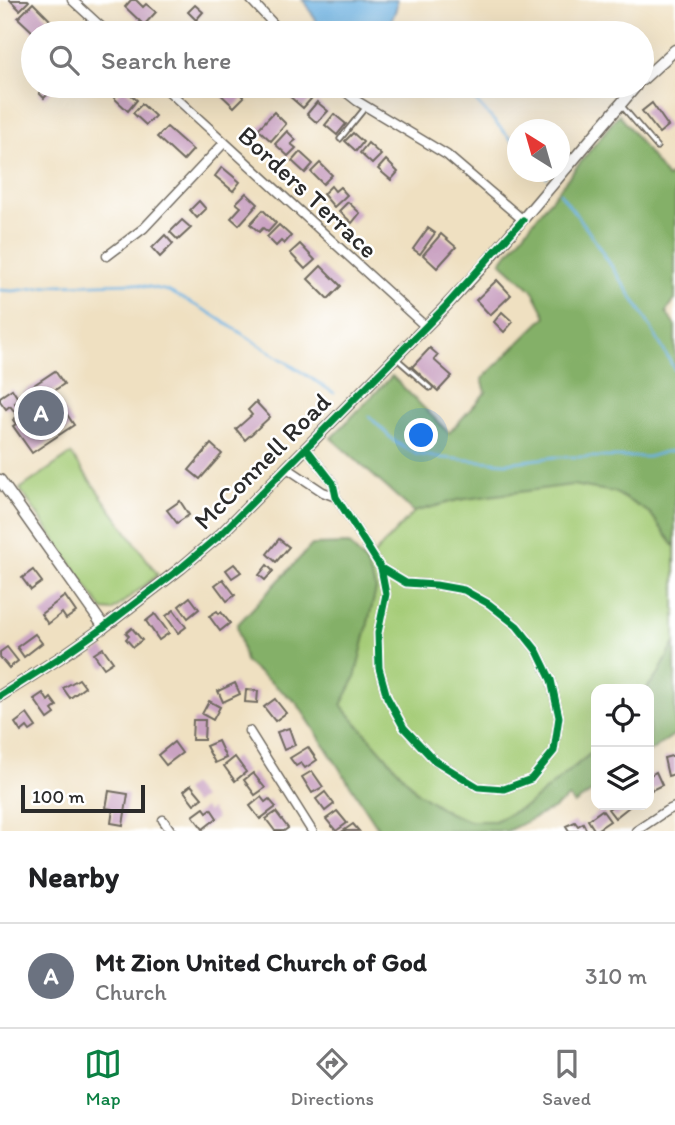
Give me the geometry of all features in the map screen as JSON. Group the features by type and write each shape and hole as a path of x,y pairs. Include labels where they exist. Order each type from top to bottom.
{"street":[{"path":"72,0 95,21"},
{"path":"251,0 271,21"},
{"path":"654,69 675,50"},
{"name":"Borders Terrace","path":"176,98 426,327"},
{"path":"354,98 447,155 523,220"},
{"name":"McConnell Road","path":"0,696 104,627 196,556 230,526 484,265 625,98"},
{"path":"107,256 144,228 224,143"},
{"path":"306,448 333,483 336,497 382,568 386,593 378,633 379,668 387,697 404,728 434,760 478,787 503,789 531,779 554,751 559,717 551,680 537,651 517,626 489,604 464,590 406,583 382,568"},
{"path":"287,468 323,492 336,497"},
{"path":"0,480 104,627"},
{"path":"249,731 312,831"},
{"path":"636,831 675,807"},
{"path":"163,820 170,831"}],"lane":[{"path":"620,104 657,147"},
{"path":"340,139 366,107"},
{"path":"395,358 430,388"}],"green space":[{"path":"619,114 667,178 675,174 675,300 666,312 675,326 675,547 650,513 614,492 572,485 458,500 414,512 331,438 392,376 449,433 486,392 482,379 546,316 533,291 501,262 565,182 570,182 570,175"},
{"path":"71,454 158,575 112,611 103,610 20,489"},
{"path":"572,484 614,492 650,513 675,547 675,643 658,675 650,684 591,684 591,753 528,805 495,821 469,821 449,813 417,792 341,705 355,678 376,589 366,563 414,512 458,500"},
{"path":"349,544 366,563 376,589 355,678 341,705 417,792 449,813 469,821 495,821 528,805 591,753 591,792 574,804 569,797 553,809 507,831 380,831 297,703 245,662 237,625 312,545"},
{"path":"675,643 675,734 654,749 654,684 650,684"}],"water":[{"path":"303,0 397,0 396,10 390,21 316,21"}],"building":[{"path":"10,0 28,0 29,1 20,10"},
{"path":"131,0 136,0 143,7 146,4 156,12 148,21 140,21 125,7"},
{"path":"33,3 50,20 21,21 18,18"},
{"path":"195,5 203,12 196,20 188,12"},
{"path":"114,98 137,100 128,111"},
{"path":"224,98 243,98 234,107"},
{"path":"291,98 311,99 303,108"},
{"path":"317,102 328,111 317,123 307,114"},
{"path":"652,103 668,126 659,133 642,111"},
{"path":"142,104 155,116 146,125 133,113"},
{"path":"274,112 286,124 271,141 258,129"},
{"path":"334,114 346,124 337,135 325,125"},
{"path":"167,127 193,150 183,161 157,137"},
{"path":"287,131 296,140 291,144 296,148 288,156 275,144"},
{"path":"353,133 363,142 356,151 345,141"},
{"path":"368,143 381,155 372,164 360,153"},
{"path":"300,152 313,164 305,173 292,161"},
{"path":"386,160 398,172 391,180 378,169"},
{"path":"320,163 332,175 323,184 311,172"},
{"path":"222,167 240,182 233,191 215,176"},
{"path":"331,186 335,191 340,187 347,195 334,207 323,194"},
{"path":"246,193 258,204 239,225 231,218 241,207 236,203"},
{"path":"199,201 206,209 197,218 190,210"},
{"path":"348,202 360,213 352,223 339,211"},
{"path":"263,210 276,223 268,232 263,228 259,232 250,224"},
{"path":"182,220 191,228 178,240 170,232"},
{"path":"279,225 291,236 284,244 281,241 276,246 267,237"},
{"path":"428,228 435,233 420,254 413,249"},
{"path":"441,234 456,247 437,268 423,255"},
{"path":"165,235 173,244 160,257 152,248"},
{"path":"300,244 315,260 305,269 290,253"},
{"path":"321,266 341,286 328,299 308,279"},
{"path":"497,280 511,295 490,315 476,300"},
{"path":"502,312 513,322 504,332 494,322"},
{"path":"430,348 438,355 434,360 452,376 438,391 412,367"},
{"path":"55,371 64,384 52,392 74,425 32,453 13,426 16,424 13,420 18,416 10,406 6,409 0,397 12,389 19,400 15,403 20,410 29,403 22,393"},
{"path":"256,402 270,417 245,440 236,429 252,415 248,410"},
{"path":"211,444 222,454 200,479 189,470"},
{"path":"180,501 189,515 177,523 167,510"},
{"path":"279,539 289,547 276,562 267,554"},
{"path":"234,564 241,572 232,578 226,570"},
{"path":"267,565 273,571 265,580 259,575"},
{"path":"33,570 42,582 31,590 22,578"},
{"path":"223,579 235,595 227,601 215,585"},
{"path":"65,596 76,612 66,619 62,613 48,624 41,614"},
{"path":"190,597 199,609 188,618 179,606"},
{"path":"174,610 186,627 178,633 166,616"},
{"path":"217,611 230,623 220,631 209,616"},
{"path":"155,614 169,633 159,640 146,621"},
{"path":"132,628 142,640 133,647 126,639 129,636 126,633"},
{"path":"35,634 42,643 24,657 17,647"},
{"path":"7,647 18,661 9,668 0,657 0,652"},
{"path":"103,648 113,662 104,668 94,654"},
{"path":"79,679 85,687 70,698 63,688"},
{"path":"235,683 240,694 223,702 218,691"},
{"path":"246,690 258,691 257,703 245,702"},
{"path":"43,693 48,701 51,698 57,706 52,710 55,714 48,719 34,699"},
{"path":"275,699 286,713 275,721 264,707"},
{"path":"209,701 220,707 213,720 202,714"},
{"path":"27,714 36,727 30,731 27,727 21,732 15,723"},
{"path":"193,720 205,720 204,740 192,740"},
{"path":"289,728 295,745 284,750 277,732"},
{"path":"218,741 226,758 215,763 206,746"},
{"path":"174,742 182,753 166,765 158,755"},
{"path":"308,747 317,760 305,768 301,763 296,766 290,758"},
{"path":"675,755 675,774 668,776 664,758"},
{"path":"235,757 246,772 235,781 224,766"},
{"path":"312,771 323,787 312,793 302,777"},
{"path":"656,772 662,785 654,789"},
{"path":"253,773 265,788 255,795 244,780"},
{"path":"191,785 202,798 194,804 184,791"},
{"path":"109,791 128,794 123,825 111,823 113,809 106,808"},
{"path":"325,792 334,804 325,811 316,799"},
{"path":"261,797 265,802 269,799 276,807 260,819 250,806"},
{"path":"204,808 207,812 211,809 217,818 203,829 193,816"},
{"path":"602,810 610,821 595,831 588,820"},
{"path":"609,810 625,810 615,818"},
{"path":"337,811 347,823 336,831 326,819"},
{"path":"276,812 288,828 284,831 275,831 266,819"},
{"path":"575,822 578,826 583,823 587,831 569,831 566,826"},
{"path":"353,824 359,831 343,831"}],"waterway":[{"path":"473,98 507,135"},
{"path":"560,193 643,314 675,370"},
{"path":"0,290 131,283 168,291 210,313 334,393"},
{"path":"369,416 395,442 416,454 443,458 506,463 555,457 648,457 675,451"}],"cycle path":[{"path":"0,696 104,627 221,534 444,308 523,220"},
{"path":"306,448 333,483 336,497 381,568 386,594 378,633 379,668 387,697 404,728 434,760 478,787 504,789 531,779 554,751 559,717 551,680 537,651 517,626 489,604 464,590 406,583 381,568"}],"place":[{"name":"Mt Zion United Church of God","path":"41,413"}]}
